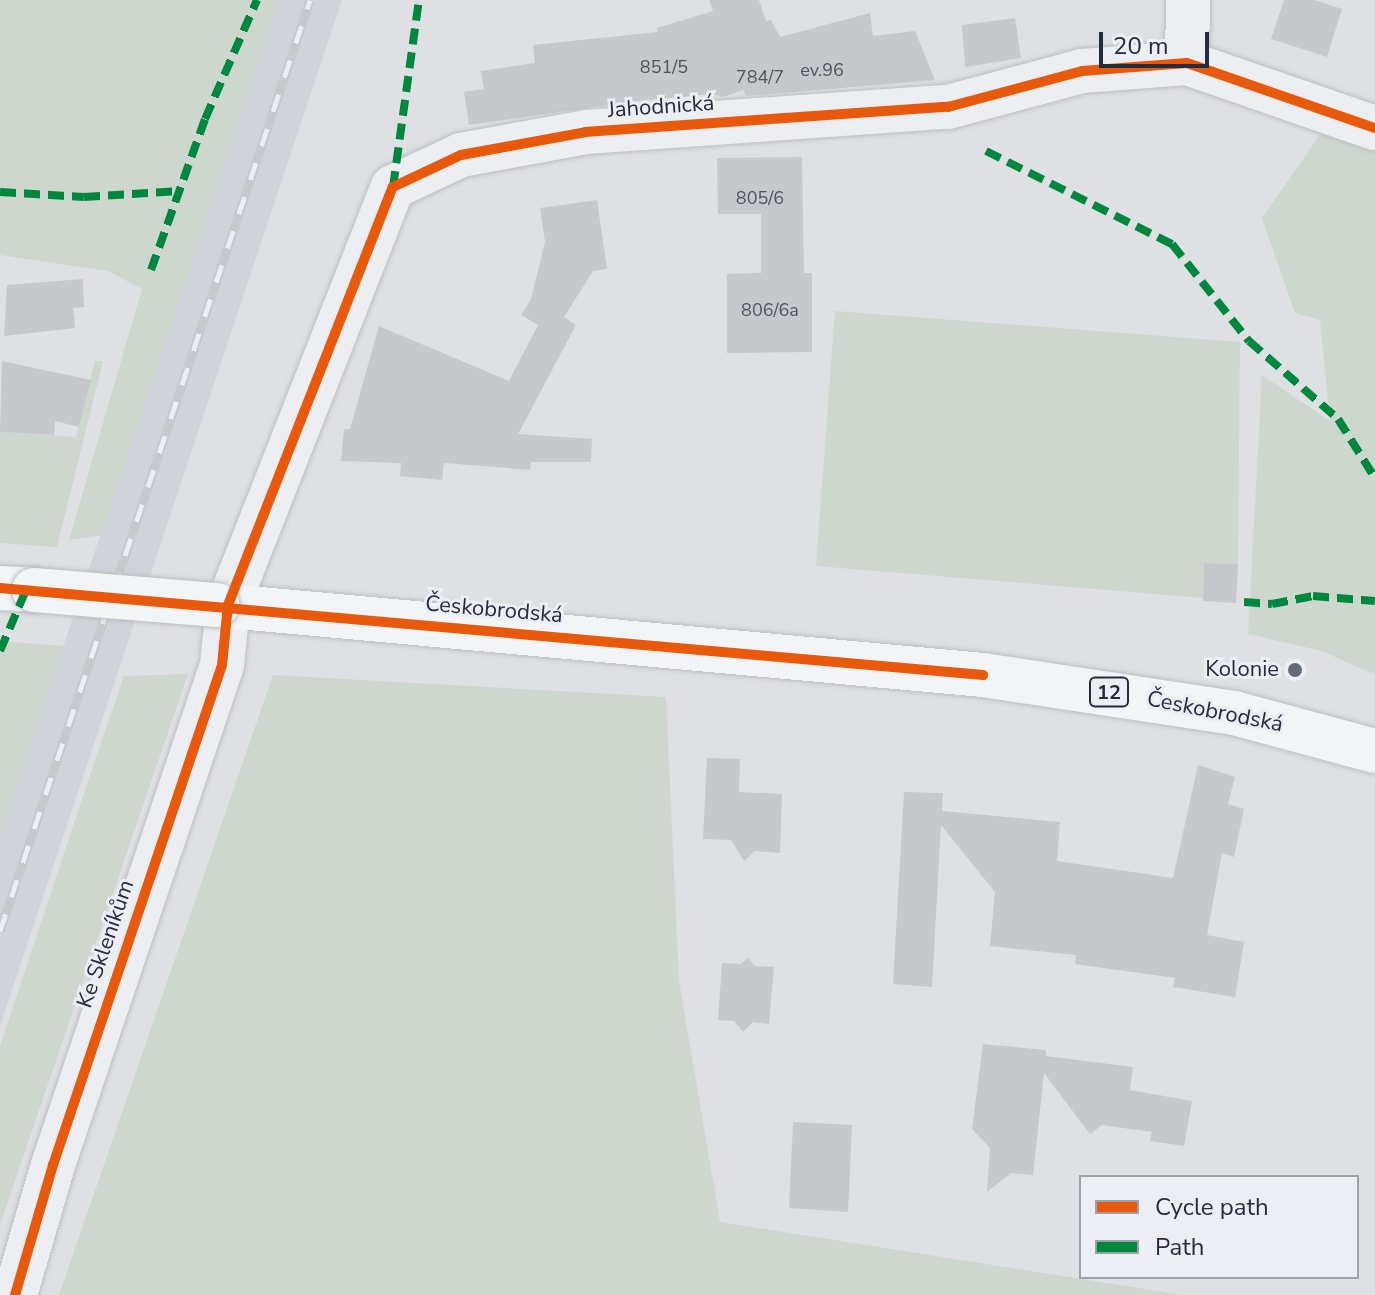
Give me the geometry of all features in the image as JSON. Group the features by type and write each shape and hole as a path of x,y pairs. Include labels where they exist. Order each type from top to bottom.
{"main road":[{"name":"Českobrodská","path":"17,589 983,675 1234,713 1375,751"}],"street":[{"path":"1187,63 1188,0"},
{"name":"Jahodnická","path":"222,605 393,187 461,155 586,132 948,107 1082,71 1187,63 1375,128"},
{"name":"Ke Skleníkům","path":"15,1295 53,1165 222,665 222,605"}],"shaded area":[{"path":"0,0 279,0 102,535 69,540 142,289 108,271 0,255"},
{"path":"279,0 342,0 0,1026 0,836"},
{"path":"1324,129 1375,147 1375,675 1322,651 1248,634 1262,375 1330,421 1320,320 1295,313 1262,218"},
{"path":"835,311 1240,342 1238,564 1204,563 1203,598 816,566"},
{"path":"95,361 103,361 57,547 0,543 0,432 76,437"},
{"path":"0,641 64,646 0,836"},
{"path":"188,674 0,1225 0,1046 90,775 124,676"},
{"path":"273,675 666,697 679,981 720,1222 1183,1295 59,1295"}],"building":[{"path":"709,0 759,0 766,21 771,20 780,37 870,13 873,36 915,31 935,80 746,96 743,90 723,97 711,94 636,101 469,125 464,92 484,89 481,71 535,63 533,45 657,32 657,28 713,11"},
{"path":"1284,0 1315,0 1342,9 1327,57 1271,39"},
{"path":"1015,18 1021,58 965,67 962,25"},
{"path":"802,157 804,273 812,273 812,352 727,353 727,274 761,273 761,214 718,214 717,158"},
{"path":"597,200 607,269 593,271 564,317 576,325 518,434 592,439 591,462 531,462 530,470 444,463 442,480 400,476 401,463 341,461 344,429 350,429 379,326 509,381 538,325 521,315 531,299 545,242 540,208"},
{"path":"83,279 84,307 73,308 75,328 4,336 7,285"},
{"path":"2,361 91,380 79,427 55,421 54,435 0,432"},
{"path":"1204,563 1238,564 1236,603 1203,601"},
{"path":"707,758 740,759 739,792 782,794 780,853 755,851 744,861 731,840 703,839"},
{"path":"1198,765 1235,777 1228,804 1244,809 1234,857 1222,853 1207,935 1244,942 1235,997 1173,987 1175,978 1075,964 1076,955 990,946 995,892 941,825 932,987 893,984 904,792 943,793 942,811 1060,822 1057,861 1173,878"},
{"path":"748,958 755,966 774,967 769,1024 753,1022 743,1032 734,1021 718,1020 722,963 741,964"},
{"path":"983,1044 1046,1050 1046,1056 1133,1067 1130,1090 1192,1101 1184,1146 1150,1141 1152,1132 1102,1125 1090,1134 1044,1073 1033,1175 1011,1173 987,1192 990,1148 972,1129"},
{"path":"793,1122 852,1125 848,1212 789,1208"}],"railway":[{"path":"0,931 310,0"}],"marked path":[{"path":"151,270 205,119 257,0"},
{"path":"393,187 419,0"},
{"path":"986,151 1172,244 1249,341 1338,419 1375,478"},
{"path":"0,192 84,197 180,191"},
{"path":"0,651 26,590"},
{"path":"1244,602 1272,604 1313,596 1375,601"}],"cycle path":[{"path":"15,1295 53,1165 222,665 228,605 393,187 461,155 586,132 948,107 1082,71 1187,63 1375,128"},
{"path":"0,588 983,675"}],"place":[{"name":"Kolonie","path":"1295,670"}]}
